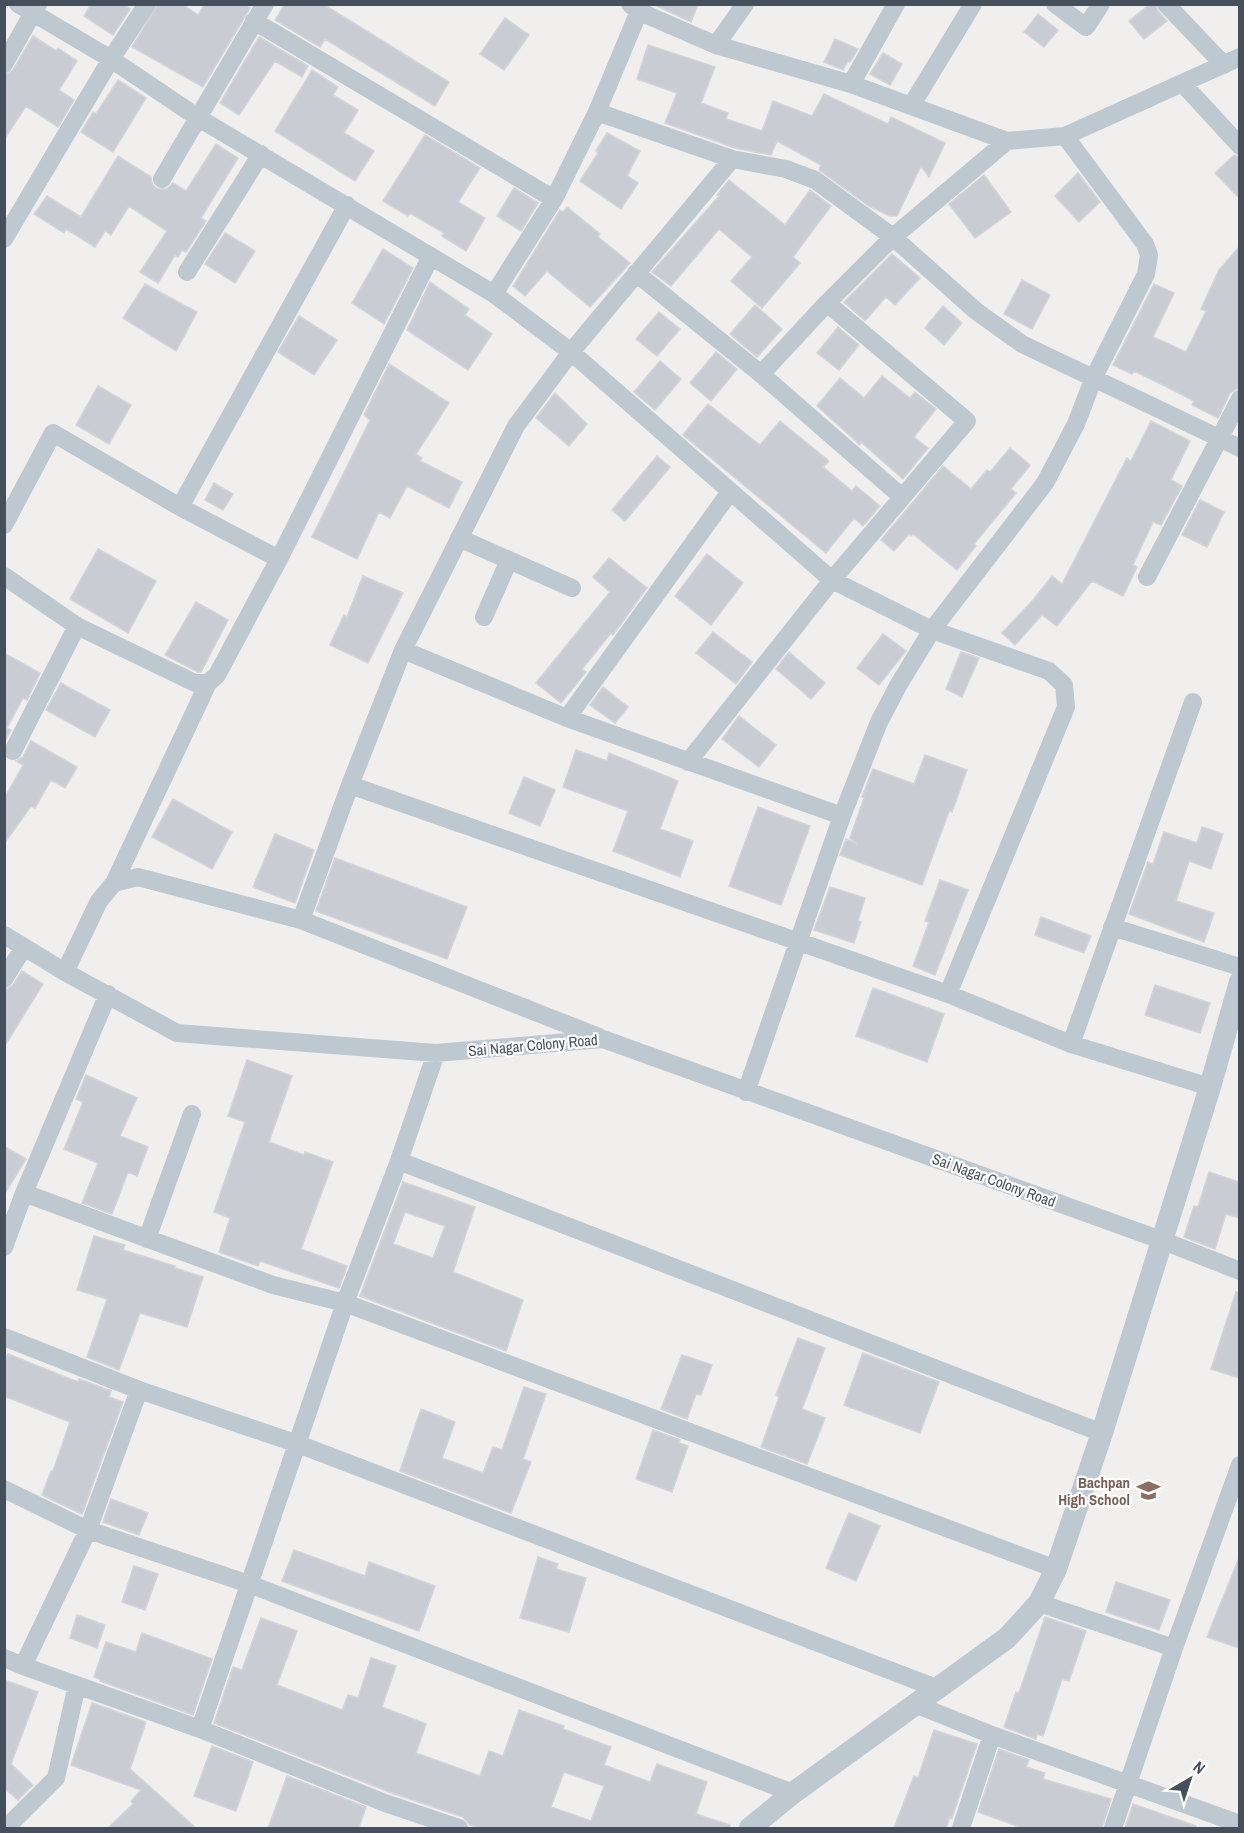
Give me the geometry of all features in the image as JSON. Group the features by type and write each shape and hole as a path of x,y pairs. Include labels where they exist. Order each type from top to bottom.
{"street":[{"path":"4,239 111,59 147,4"},
{"path":"162,179 265,4"},
{"path":"716,45 745,4"},
{"path":"851,84 896,4"},
{"path":"911,106 973,4"},
{"path":"1055,4 1086,27 1101,4"},
{"path":"494,294 554,199 597,112 637,7 716,45 851,84 1007,141 1065,136 1234,63 1166,4"},
{"path":"4,64 30,7 197,117 494,294 572,352 832,580 933,630 1049,670 1064,685 1066,707 948,994"},
{"path":"254,21 554,199"},
{"path":"1183,84 1239,146"},
{"path":"597,112 732,159 786,169 815,180 892,237 976,311 1022,345 1239,448"},
{"path":"747,1092 842,816 879,722 899,684 933,630 1045,483 1076,424 1094,378 1146,274 1149,255 1145,244 1065,136"},
{"path":"761,374 892,237 1007,141"},
{"path":"187,272 261,154"},
{"path":"301,920 350,785 404,650 516,426 572,352 732,159"},
{"path":"180,507 347,205"},
{"path":"65,972 99,901 114,884 208,683 217,675 279,559 430,256"},
{"path":"636,273 761,374 902,497"},
{"path":"688,762 832,580 967,421 827,303"},
{"path":"1147,577 1239,399"},
{"path":"4,525 53,433 180,507 279,559"},
{"path":"567,718 730,492"},
{"path":"459,538 572,588"},
{"path":"484,617 509,560"},
{"path":"4,576 77,626 195,682 208,683"},
{"path":"13,751 77,626"},
{"path":"404,650 567,718 842,816"},
{"path":"1071,1044 1193,702"},
{"path":"350,785 948,994 1071,1044 1210,1087"},
{"path":"114,884 138,877 301,920 603,1039"},
{"path":"1112,927 1239,967"},
{"name":"Sai Nagar Colony Road","path":"4,935 65,972 177,1033 436,1053 603,1039 1161,1240 1239,1271"},
{"path":"4,979 24,947"},
{"path":"750,1828 793,1793 1007,1638 1039,1604 1056,1569 1102,1433 1210,1087 1239,982"},
{"path":"7,1235 108,994"},
{"path":"200,1729 345,1303 399,1161 436,1053"},
{"path":"147,1239 192,1114"},
{"path":"399,1161 1102,1433"},
{"path":"24,1193 273,1285 345,1303 1056,1569"},
{"path":"4,1337 139,1390 298,1444 936,1688"},
{"path":"23,1666 88,1530 139,1390"},
{"path":"1113,1828 1239,1465"},
{"path":"4,1489 88,1530 249,1584 793,1793"},
{"path":"1039,1604 1174,1648"},
{"path":"4,1658 200,1729 385,1803 459,1828"},
{"path":"6,1828 56,1778 77,1685"},
{"path":"917,1705 992,1735 1239,1824"},
{"path":"961,1828 992,1735"}],"building":[{"path":"91,4 124,4 130,9 113,35 84,16"},
{"path":"158,4 182,4 198,15 205,4 245,4 250,8 203,87 132,47"},
{"path":"285,4 323,4 449,82 435,106 325,39 320,47 275,20"},
{"path":"653,4 698,4 691,22"},
{"path":"1150,4 1155,4 1167,21 1144,39 1129,21"},
{"path":"1038,14 1058,30 1044,47 1024,32"},
{"path":"505,18 529,35 504,70 480,54"},
{"path":"33,36 56,51 58,48 77,61 59,90 74,100 58,127 26,106 4,140 4,75 13,70"},
{"path":"259,37 308,66 302,77 275,61 239,115 220,103"},
{"path":"835,39 858,49 843,70 824,62"},
{"path":"648,45 715,67 701,103 728,113 726,119 762,131 773,101 812,116 824,94 888,124 891,117 945,143 929,177 921,166 897,216 890,216 869,206 819,170 821,165 777,141 771,155 735,148 665,123 677,93 637,79"},
{"path":"883,53 902,64 890,85 870,74"},
{"path":"312,70 338,87 333,95 358,110 344,133 374,151 355,181 275,131"},
{"path":"118,80 146,98 113,152 81,132 93,112 96,114"},
{"path":"607,133 640,151 627,176 638,183 621,209 580,181 598,153 596,151"},
{"path":"425,135 480,168 458,202 485,218 466,251 442,236 444,233 410,213 408,216 383,201"},
{"path":"216,144 238,158 201,218 206,221 186,252 182,250 178,257 175,255 158,283 140,272 167,231 129,206 111,235 105,231 95,247 66,229 64,233 34,214 47,196 81,217 118,156 151,177 152,184 157,189 167,189 173,183 186,191"},
{"path":"1234,155 1239,157 1239,198 1215,173"},
{"path":"1078,173 1100,202 1079,222 1055,196"},
{"path":"984,175 1011,212 975,238 949,204"},
{"path":"729,180 785,225 810,190 831,206 793,257 800,263 762,308 731,281 752,257 719,229 671,286 652,272 719,196 717,195"},
{"path":"514,188 538,203 521,231 497,216"},
{"path":"567,207 600,234 598,237 630,263 590,307 547,271 525,296 513,286 560,210 563,212"},
{"path":"225,233 255,251 235,283 205,264"},
{"path":"1239,247 1239,388 1230,393 1218,418 1192,405 1194,401 1165,386 1134,371 1132,374 1113,365 1154,284 1174,293 1153,337 1186,352 1206,311 1201,309 1219,270"},
{"path":"383,249 413,268 384,324 352,303"},
{"path":"892,254 920,278 895,305 886,297 865,321 844,302"},
{"path":"1022,280 1050,295 1032,329 1004,314"},
{"path":"430,282 469,309 465,315 492,334 468,370 407,330"},
{"path":"145,284 197,312 176,351 123,318"},
{"path":"755,305 782,329 757,357 730,334"},
{"path":"943,306 962,323 944,345 925,328"},
{"path":"659,312 680,329 657,356 636,339"},
{"path":"299,316 337,340 314,375 278,352"},
{"path":"838,327 859,345 839,370 817,353"},
{"path":"716,352 737,369 711,401 690,383"},
{"path":"660,361 681,379 655,410 634,392"},
{"path":"389,364 449,403 416,454 422,458 420,461 462,482 449,508 407,486 390,518 379,512 357,559 312,537 370,420 364,415"},
{"path":"882,376 910,398 915,392 936,409 914,437 928,448 903,479 861,442 859,445 817,406 840,378 864,398"},
{"path":"98,386 131,405 109,444 76,425"},
{"path":"555,393 587,424 569,446 536,418"},
{"path":"708,404 760,445 780,421 829,461 823,467 852,491 856,486 880,506 863,526 854,518 826,553 683,435"},
{"path":"1151,421 1190,441 1171,480 1182,486 1161,525 1153,522 1133,565 1137,567 1123,596 1092,581 1057,626 1042,615 1015,645 1002,633 1052,576 1062,584 1127,458 1131,461"},
{"path":"1010,448 1030,465 1011,489 1016,493 974,544 976,546 957,570 913,534 911,536 909,534 894,551 881,540 943,466 971,489 987,470 990,472"},
{"path":"657,456 670,467 625,521 612,510"},
{"path":"214,483 233,494 223,510 205,500"},
{"path":"1200,500 1224,512 1207,547 1182,535"},
{"path":"98,549 156,581 128,633 70,599"},
{"path":"707,554 743,583 711,625 675,596"},
{"path":"609,558 647,588 613,635 611,633 582,669 586,672 561,703 536,683 610,592 593,577"},
{"path":"363,576 403,593 368,663 330,645 344,615 347,617"},
{"path":"196,602 228,620 201,672 165,655"},
{"path":"713,632 752,662 736,684 696,653"},
{"path":"883,634 906,651 879,685 857,668"},
{"path":"789,652 825,683 811,699 776,669"},
{"path":"961,652 979,658 962,697 946,689"},
{"path":"4,653 40,673 27,700 23,698 7,728 11,730 4,743"},
{"path":"61,683 110,710 95,737 46,710"},
{"path":"603,687 628,707 615,723 590,705"},
{"path":"739,716 776,745 759,767 722,739"},
{"path":"31,741 77,767 65,788 51,780 35,808 31,806 4,844 4,799 23,765 16,761 23,757"},
{"path":"576,750 607,761 609,753 678,781 660,829 693,841 680,877 613,851 628,811 563,787"},
{"path":"925,755 967,770 952,812 949,811 922,885 840,855 846,839 857,844 850,838 873,769 914,784"},
{"path":"524,777 555,790 540,826 509,813"},
{"path":"173,799 232,832 212,869 152,837"},
{"path":"758,807 810,826 781,905 729,886"},
{"path":"1202,827 1223,834 1211,869 1189,861 1176,901 1214,913 1204,942 1129,914 1148,862 1153,864 1164,832 1197,843"},
{"path":"275,834 314,850 295,903 253,887"},
{"path":"335,858 467,907 447,959 316,911"},
{"path":"940,880 968,890 935,975 913,966 929,922 925,921"},
{"path":"830,887 865,898 858,921 861,922 854,943 814,930"},
{"path":"1041,917 1091,936 1084,953 1035,935"},
{"path":"22,971 43,984 4,1047 4,991 13,985"},
{"path":"1155,985 1210,1003 1200,1033 1145,1015"},
{"path":"873,988 944,1014 927,1062 856,1036"},
{"path":"247,1060 292,1076 269,1142 304,1155 305,1152 333,1162 301,1249 347,1266 339,1288 260,1261 258,1266 219,1252 230,1218 214,1212 245,1122 228,1116"},
{"path":"86,1075 137,1098 120,1136 148,1147 137,1176 128,1172 112,1214 82,1203 98,1163 64,1149 83,1102 76,1099"},
{"path":"4,1146 26,1159 4,1195"},
{"path":"1209,1172 1239,1182 1239,1218 1226,1214 1215,1249 1184,1237 1194,1206 1198,1207"},
{"path":"403,1182 475,1207 453,1272 523,1300 506,1351 360,1296","holes":["405,1212 445,1226 433,1258 393,1244"]},
{"path":"94,1236 125,1245 123,1250 203,1277 187,1327 140,1313 119,1370 87,1357 107,1299 77,1290"},
{"path":"1236,1292 1239,1293 1239,1378 1211,1369"},
{"path":"798,1338 825,1348 802,1409 825,1418 807,1464 761,1447 779,1397 776,1395"},
{"path":"863,1353 939,1382 920,1433 844,1405"},
{"path":"8,1354 78,1382 79,1379 111,1391 109,1397 123,1402 82,1514 42,1495 70,1422 4,1396 4,1364"},
{"path":"682,1355 712,1365 701,1395 696,1394 687,1419 661,1409"},
{"path":"524,1387 546,1394 523,1459 531,1462 511,1513 400,1471 421,1409 455,1422 442,1458 483,1473 493,1447 502,1450"},
{"path":"653,1430 680,1440 679,1443 688,1446 672,1492 636,1479"},
{"path":"111,1499 148,1513 139,1535 103,1522"},
{"path":"849,1513 880,1526 856,1581 826,1568"},
{"path":"294,1550 365,1576 369,1562 435,1586 419,1631 282,1581"},
{"path":"538,1557 558,1564 556,1569 586,1578 569,1632 520,1618"},
{"path":"1239,1558 1239,1648 1207,1637"},
{"path":"134,1566 158,1574 145,1610 122,1602"},
{"path":"1116,1582 1170,1600 1159,1630 1106,1612"},
{"path":"77,1615 105,1625 97,1648 70,1638"},
{"path":"1045,1617 1086,1631 1069,1681 1062,1679 1043,1736 1037,1734 1036,1739 1004,1727 1016,1692 1019,1693"},
{"path":"261,1618 297,1631 277,1685 342,1710 348,1695 358,1698 371,1658 396,1666 382,1707 426,1724 416,1753 480,1776 489,1751 503,1756 519,1710 564,1726 563,1729 611,1747 604,1765 650,1782 657,1764 707,1782 696,1814 730,1825 729,1828 479,1828 470,1825 463,1817 389,1792 214,1723 233,1667 242,1670","holes":["564,1772 604,1786 591,1821 551,1807"]},
{"path":"142,1633 212,1659 193,1715 94,1677 106,1642 136,1652"},
{"path":"4,1680 38,1692 11,1764 33,1785 18,1800 4,1788"},
{"path":"92,1703 146,1722 130,1769 196,1828 108,1828 133,1804 131,1801 141,1790 71,1765"},
{"path":"934,1730 977,1744 952,1818 950,1817 946,1828 894,1828 914,1776 918,1778"},
{"path":"212,1746 253,1762 236,1811 194,1796"},
{"path":"999,1749 1029,1760 1026,1767 1045,1773 1043,1779 1111,1799 1102,1828 1022,1828 978,1812"},
{"path":"287,1776 366,1807 359,1828 268,1828"},
{"path":"1133,1804 1196,1826 1195,1828 1125,1828"}],"place":[{"name":"Bachpan High School","path":"1148,1491"}]}
